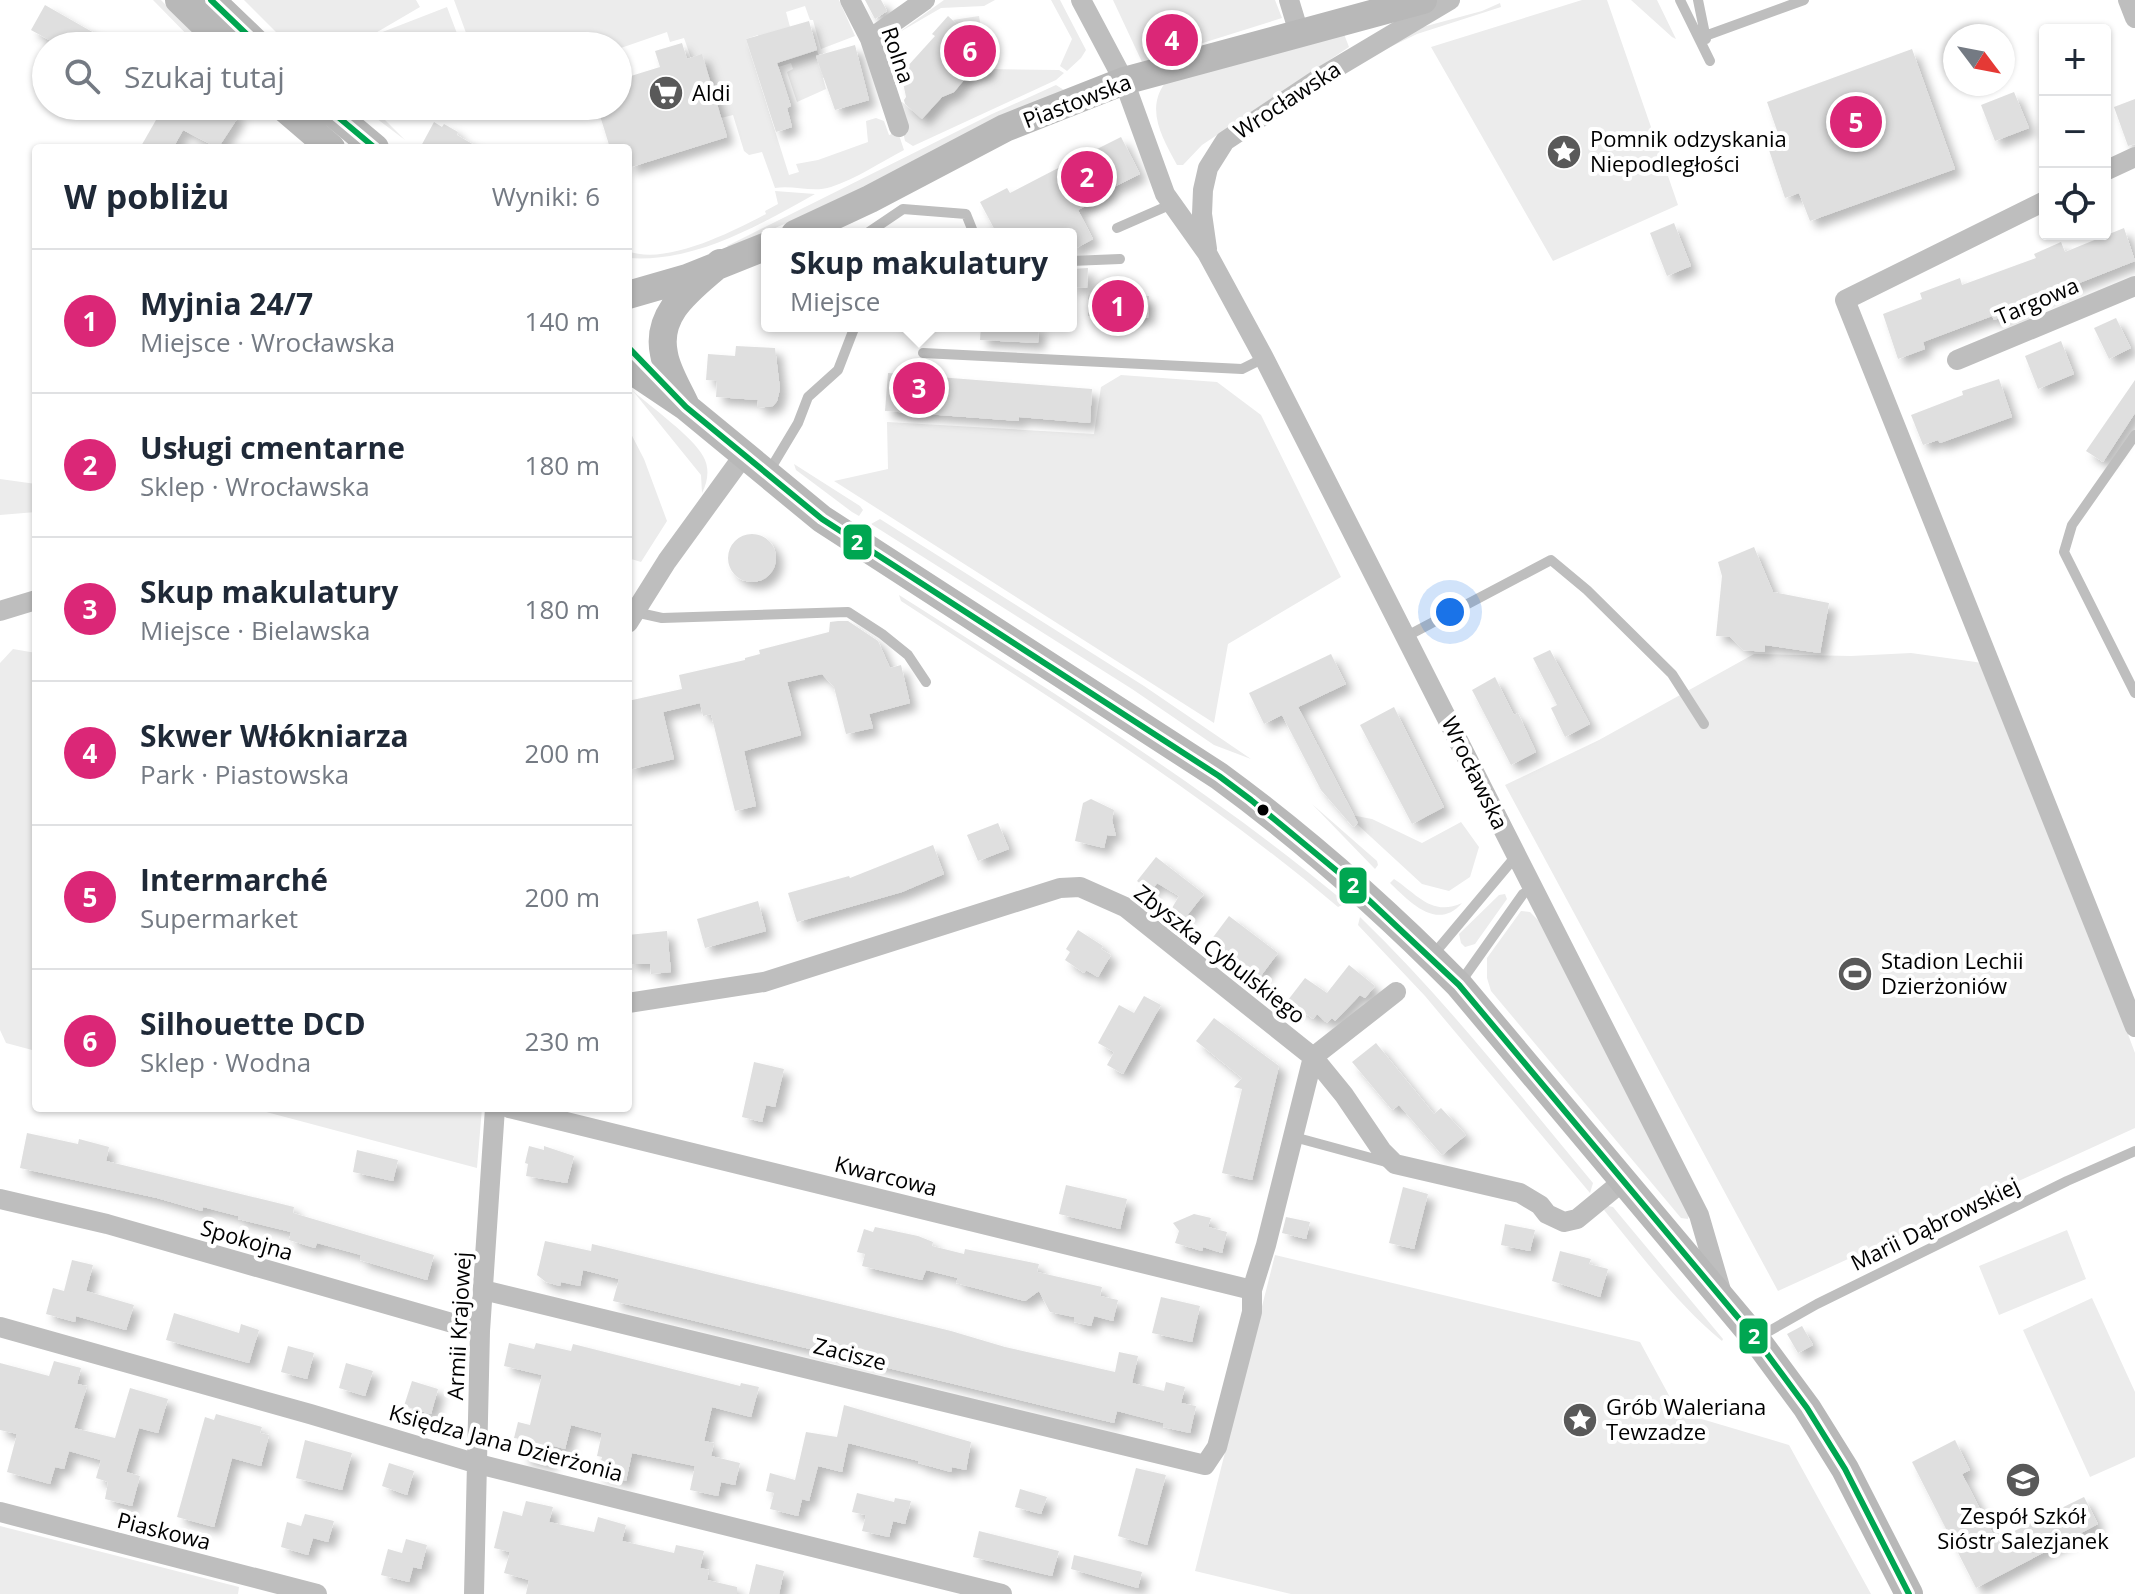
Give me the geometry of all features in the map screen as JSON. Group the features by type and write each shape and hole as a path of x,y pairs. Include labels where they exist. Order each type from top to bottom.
{"main road":[{"path":"179,0 221,32"},
{"path":"211,0 224,32"},
{"name":"Piastowska","path":"808,228 1005,128 1124,81 1423,0"},
{"path":"298,120 326,144"},
{"path":"342,120 370,144"},
{"path":"632,294 687,278 761,248"},
{"path":"632,272 720,263"},
{"path":"686,407 664,356 664,326 676,303 720,263"},
{"path":"632,351 686,407"},
{"path":"632,371 686,407 822,519 1219,776 1265,810 1365,894 1431,957 1459,985 1756,1339 1807,1408 1845,1469 1909,1594"}],"street":[{"name":"Rolna","path":"850,0 870,39 899,127"},
{"path":"870,39 925,0"},
{"name":"Wrocławska","path":"1081,0 1124,81 1165,194 1207,253 1264,358 1699,1215 1724,1302"},
{"path":"1289,0 1299,33"},
{"name":"Wrocławska","path":"1207,253 1202,214 1203,190 1208,168 1225,141 1348,60 1450,0"},
{"path":"2128,0 2135,18"},
{"path":"2111,168 2135,157"},
{"path":"2039,204 1845,300 2135,1027"},
{"name":"Targowa","path":"1957,360 2135,286"},
{"path":"632,617 667,561 744,455"},
{"path":"0,611 32,601"},
{"name":"Zbyszka Cybulskiego","path":"632,1002 764,982 1060,888 1080,887 1125,907 1313,1057 1344,1095 1382,1151 1395,1164"},
{"path":"1252,1290 1313,1057 1396,992"},
{"name":"Armii Krajowej","path":"474,1594 480,1331 495,1112"},
{"name":"Kwarcowa","path":"525,1112 1252,1290"},
{"path":"1395,1164 1520,1193 1540,1205 1547,1214 1564,1222 1577,1219 1622,1182"},
{"name":"Spokojna","path":"0,1199 107,1224 480,1331"},
{"name":"Zacisze","path":"483,1290 1205,1465 1217,1447 1252,1312 1252,1290"},
{"name":"Księdza Jana Dzierżonia","path":"0,1327 478,1464 1002,1594"},
{"name":"Piaskowa","path":"0,1512 317,1594"}],"lane":[{"path":"1680,0 1710,61 1698,0"},
{"path":"1705,36 1804,0"},
{"path":"1117,228 1172,204"},
{"path":"875,228 903,209 966,214 972,228"},
{"path":"1077,261 1120,259"},
{"path":"766,475 798,423 808,397 838,370 853,332"},
{"path":"923,353 1242,369 1264,358"},
{"path":"2135,435 2072,525 2064,552 2135,693"},
{"path":"1407,636 1551,560 1587,590 1672,674 1704,724"},
{"path":"632,617 848,612 908,655 926,682"},
{"path":"1431,957 1516,856"},
{"path":"1459,985 1523,894 1533,888"},
{"path":"1294,1137 1395,1164"},
{"name":"Marii Dąbrowskiej","path":"1756,1339 1817,1304 2067,1181 2135,1151"}],"shaded area":[{"path":"153,0 161,0 192,32 184,32"},
{"path":"244,0 416,0 420,7 377,32 276,32"},
{"path":"454,0 839,0 855,36 821,49 813,20 810,20 805,6 786,12 790,27 817,50 826,77 823,78 826,89 797,102 787,72 793,69 791,63 769,70 758,35 746,39 789,175 799,172 796,164 818,160 868,142 866,121 876,118 884,121 889,135 898,132 904,150 831,187 775,188 762,152 749,155 744,151 733,115 721,118 702,55 691,58 684,38 670,42 667,32 632,44 632,32 466,32"},
{"path":"944,0 995,0 984,6 941,8 898,33"},
{"path":"1051,0 1060,0 1086,50 1067,71 1060,66 1072,39"},
{"path":"1113,0 1275,0 1282,18 1142,62"},
{"path":"1582,0 1607,0 1678,205 1553,261 1431,47"},
{"path":"1631,0 1657,0 1676,39 1672,37"},
{"path":"1500,3 1501,7 1417,34 1386,49 1419,28"},
{"path":"447,7 456,32 382,32"},
{"path":"979,16 982,34 965,38 953,20"},
{"path":"1344,34 1349,47 1202,145 1183,165 1177,165 1162,135 1156,114 1159,93 1165,83"},
{"path":"987,69 1059,70 1064,73 1056,80 913,146 905,141 896,101 902,102 922,118 942,97 954,92 968,75 987,72"},
{"path":"1056,85 1064,90 856,193 775,228 763,228"},
{"path":"379,120 385,120 405,140"},
{"path":"775,191 815,194 726,240 678,254 632,258 632,252 660,254 698,245 766,214 765,211 778,204"},
{"path":"761,229 761,234 729,248 727,246"},
{"path":"1121,375 1217,382 1261,415 1341,577 1228,644 1214,723 834,481 888,469 887,422 1094,434 1101,387"},
{"path":"633,391 698,448 707,465 702,493 701,475"},
{"path":"632,436 667,521 641,562 632,559"},
{"path":"794,464 860,506 863,510 859,516 796,470"},
{"path":"0,479 32,483 32,512 0,515"},
{"path":"880,519 1144,686 1251,759 1214,745 1132,689 871,524"},
{"path":"899,595 1184,780 1346,903 1338,907 1179,785 901,601"},
{"path":"13,649 32,652 32,1050 6,1043 0,1030 0,663"},
{"name":"Stadion Lechii Dzierżoniów","path":"1911,653 1990,664 2135,1053 2135,1128 1778,1291 1505,785 1599,740 1754,654 1851,656"},
{"path":"1312,804 1377,861 1375,869"},
{"path":"1346,814 1372,819 1422,843 1461,822 1479,847 1470,877 1449,891 1422,884"},
{"path":"1394,879 1433,906 1451,907 1462,903 1443,915 1424,911 1390,883"},
{"path":"1505,894 1507,899 1475,944 1465,947 1459,934 1499,895"},
{"path":"1521,911 1530,912 1539,921 1689,1214 1688,1219 1681,1218 1491,991 1487,978 1487,958"},
{"path":"1360,917 1422,980 1508,1080 1593,1183 1590,1193 1425,996 1358,925"},
{"path":"266,1112 482,1112 477,1168"},
{"path":"1608,1206 1613,1207 1722,1341 1660,1278 1604,1210"},
{"path":"2067,1230 2086,1279 1999,1315 1979,1266"},
{"path":"1275,1255 1640,1342 1678,1412 1789,1445 1871,1594 1291,1594 1195,1571"},
{"path":"2092,1298 2135,1392 2135,1457 2090,1477 2023,1330"},
{"path":"0,1526 239,1587 238,1594 0,1594"}],"building":[{"path":"865,0 881,0 887,11 875,19"},
{"path":"45,5 92,32 35,32 31,30"},
{"path":"948,16 971,37 982,34 988,72 968,75 954,92 942,97 922,119 905,104 900,68 906,68 935,36 932,34"},
{"path":"809,21 817,50 777,63 791,106 787,108 792,127 776,132 746,39"},
{"name":"Aldi","path":"682,43 687,59 702,54 727,137 632,167 632,144 609,144 601,120 632,120 632,76 660,67 655,51"},
{"path":"855,45 869,100 835,110 816,56"},
{"path":"1912,49 1955,169 1810,221 1799,193 1785,198 1768,147 1781,142 1767,102"},
{"path":"2015,94 2029,128 1995,141 1981,105"},
{"path":"2135,99 2135,144 2128,146 2114,107"},
{"path":"156,120 236,120 221,144 210,144 183,130 175,144 142,144"},
{"path":"434,122 458,132 457,135 472,144 422,144"},
{"path":"1121,137 1140,174 1078,210 1093,239 1077,248 1077,228 994,228 980,202 1007,188 1010,193 1090,148 1091,152"},
{"path":"1674,223 1691,266 1667,276 1650,233"},
{"path":"2124,228 2135,261 2031,302 2032,306 1994,320 1992,316 1923,342 1925,349 1898,359 1883,314 1922,299 1920,293 1960,278 1962,285 2036,258 2034,254 2061,242 2065,252 2094,240 2111,240 2111,233"},
{"path":"1088,268 1087,288 1077,287 1077,269"},
{"path":"1088,294 1149,296 1148,318 1088,316"},
{"path":"2116,318 2131,348 2109,359 2094,328"},
{"path":"981,332 1039,332 1038,343 980,340"},
{"path":"2061,341 2074,374 2038,389 2025,356"},
{"path":"736,346 775,348 780,389 773,406 757,408 758,400 716,397 717,381 706,380 708,354 735,356"},
{"path":"888,373 1092,389 1090,423 885,411"},
{"path":"1999,379 2012,417 1940,443 1938,440 1923,445 1911,415 1963,395 1962,391"},
{"path":"2135,380 2135,413 2103,462 2086,451"},
{"path":"752,534 769,541 776,558 769,575 752,582 735,575 728,558 735,541"},
{"path":"1754,547 1773,592 1829,603 1820,653 1765,645 1765,652 1743,650 1730,637 1716,636 1722,576 1718,562"},
{"path":"848,621 878,641 890,668 901,665 910,703 869,714 873,728 846,734 834,687 822,674 787,682 801,735 744,751 756,806 735,811 711,714 703,716 700,703 663,712 674,759 632,769 632,700 682,689 679,675 745,660 760,654 759,650 829,632 830,622"},
{"path":"1550,650 1590,724 1565,737 1551,708 1557,705 1533,658"},
{"path":"1331,654 1346,684 1298,707 1358,823 1353,827 1321,790 1282,715 1264,724 1249,693"},
{"path":"1495,677 1514,715 1518,713 1536,752 1511,765 1472,690"},
{"path":"1394,707 1444,807 1412,824 1360,725"},
{"path":"1091,799 1114,810 1112,820 1116,836 1107,835 1104,848 1075,841 1083,803"},
{"path":"998,823 1009,849 978,861 967,835"},
{"path":"933,845 944,874 902,892 797,922 788,893 850,878"},
{"path":"1156,857 1204,894 1185,918 1172,908 1179,896 1157,883 1151,892 1137,881"},
{"path":"758,901 766,931 705,948 697,919"},
{"path":"1229,916 1278,953 1260,977 1211,940"},
{"path":"1078,930 1111,955 1098,977 1086,970 1084,973 1065,960 1070,952 1066,949"},
{"path":"667,931 671,972 651,974 650,964 632,964 632,935"},
{"path":"1349,965 1375,986 1365,998 1360,995 1335,1021 1332,1018 1327,1023 1317,1014 1313,1019 1288,1000 1305,978 1327,993"},
{"path":"1144,996 1161,1005 1123,1074 1107,1065 1114,1052 1098,1043 1119,1005 1134,1013"},
{"path":"1214,1018 1279,1066 1252,1180 1222,1173 1242,1089 1234,1087 1242,1078 1196,1041"},
{"path":"1376,1043 1434,1114 1441,1108 1466,1135 1442,1155 1399,1105 1392,1110 1352,1062"},
{"path":"754,1062 784,1069 775,1107 766,1105 762,1122 742,1117"},
{"path":"27,1133 78,1144 79,1139 109,1147 106,1161 294,1207 293,1213 434,1255 427,1280 360,1260 361,1255 317,1243 315,1248 289,1240 291,1232 238,1219 238,1216 203,1207 202,1211 20,1168"},
{"path":"529,1146 544,1150 544,1146 574,1156 567,1183 526,1176"},
{"path":"357,1150 398,1160 393,1181 353,1172"},
{"path":"1066,1185 1127,1199 1120,1229 1059,1214"},
{"path":"1403,1187 1428,1194 1414,1249 1389,1243"},
{"path":"1194,1214 1211,1218 1208,1227 1227,1232 1222,1253 1175,1243 1179,1231 1173,1223"},
{"path":"1286,1217 1310,1222 1306,1239 1282,1233"},
{"path":"1505,1224 1535,1230 1530,1251 1501,1245"},
{"path":"875,1227 918,1236 933,1242 932,1246 964,1254 965,1249 1039,1264 1037,1272 1102,1287 1100,1296 1118,1300 1113,1321 1094,1316 1091,1326 1074,1322 1074,1317 1050,1312 1039,1291 1025,1301 956,1283 958,1278 926,1270 922,1280 862,1266 865,1254 857,1252 864,1229 873,1232"},
{"path":"545,1241 591,1251 592,1244 1115,1372 1119,1352 1138,1356 1132,1383 1164,1391 1166,1382 1185,1387 1181,1403 1196,1406 1190,1433 1117,1411 1114,1423 613,1301 619,1279 583,1270 580,1286 546,1282 537,1275"},
{"path":"1560,1251 1591,1259 1589,1264 1608,1269 1600,1297 1552,1281"},
{"path":"72,1260 93,1265 86,1291 134,1305 126,1330 76,1316 75,1322 46,1314 53,1288 64,1291"},
{"path":"1161,1297 1200,1306 1192,1342 1152,1333"},
{"path":"174,1313 239,1333 241,1324 259,1330 249,1363 166,1340"},
{"path":"1802,1326 1813,1345 1798,1353 1787,1334"},
{"path":"509,1343 534,1349 536,1343 571,1351 573,1344 740,1386 741,1383 759,1387 751,1417 712,1407 704,1441 714,1443 711,1456 740,1463 735,1485 721,1482 718,1496 690,1490 695,1466 632,1453 626,1481 597,1474 602,1457 597,1456 602,1433 571,1425 565,1449 554,1446 549,1464 522,1457 526,1440 514,1438 518,1422 530,1425 542,1375 504,1366"},
{"path":"288,1346 314,1353 307,1379 281,1372"},
{"path":"54,1361 81,1368 77,1384 87,1386 74,1428 115,1438 130,1388 168,1399 158,1433 139,1428 126,1472 140,1476 132,1506 105,1499 108,1482 96,1478 101,1460 69,1451 64,1469 55,1467 50,1484 7,1472 17,1434 0,1430 0,1363 49,1376"},
{"path":"346,1363 373,1371 365,1396 339,1388"},
{"path":"412,1381 438,1389 431,1414 404,1406"},
{"path":"844,1405 971,1442 966,1470 952,1467 951,1472 848,1443 842,1472 818,1466 809,1501 802,1499 798,1516 770,1509 774,1493 766,1491 770,1473 795,1480 806,1432 837,1437"},
{"path":"216,1414 262,1427 260,1433 269,1435 261,1466 232,1458 214,1527 177,1517 205,1417 214,1420"},
{"path":"305,1440 352,1453 342,1490 296,1478"},
{"path":"1955,1440 1970,1470 1962,1474 1996,1540 2084,1497 2098,1524 1976,1588 1912,1462"},
{"path":"389,1463 414,1471 407,1495 382,1486"},
{"path":"1136,1468 1166,1475 1147,1545 1118,1536"},
{"path":"1020,1489 1047,1497 1041,1514 1015,1507"},
{"path":"857,1493 894,1502 895,1498 911,1501 905,1524 893,1521 889,1537 862,1531 866,1515 852,1512"},
{"path":"526,1501 553,1507 549,1522 594,1532 598,1517 626,1525 622,1541 674,1553 676,1545 704,1551 700,1568 709,1570 707,1580 737,1587 737,1594 526,1594 529,1580 504,1573 510,1552 494,1548 503,1511 522,1516"},
{"path":"305,1514 334,1521 328,1542 313,1538 308,1555 281,1547 287,1522 301,1526"},
{"path":"979,1531 1059,1551 1052,1576 973,1557"},
{"path":"406,1539 427,1545 421,1569 413,1567 409,1582 381,1575 388,1549 402,1553"},
{"path":"1074,1555 1142,1572 1138,1588 1071,1569"},
{"path":"756,1564 784,1571 779,1594 749,1594"}],"transit line":[{"name":"2","path":"211,0 244,32"},
{"name":"2","path":"342,120 370,144"},
{"name":"2","path":"632,351 686,407 822,519 1219,776 1251,800 1343,876 1459,985 1756,1339 1807,1408 1845,1469 1909,1594"}],"place":[{"name":"Skwer Włókniarza","path":"1172,40"},
{"name":"Silhouette DCD","path":"970,51"},
{"name":"Aldi","path":"666,93"},
{"name":"Intermarché","path":"1856,122"},
{"name":"Pomnik odzyskania Niepodległości","path":"1564,152"},
{"name":"Usługi cmentarne","path":"1087,177"},
{"name":"Myjnia 24/7","path":"1118,306"},
{"name":"Skup makulatury","path":"919,388"},
{"name":"Stadion Lechii Dzierżoniów","path":"1855,974"},
{"name":"Grób Waleriana Tewzadze","path":"1580,1420"},
{"name":"Zespół Szkół Sióstr Salezjanek","path":"2023,1480"}]}
